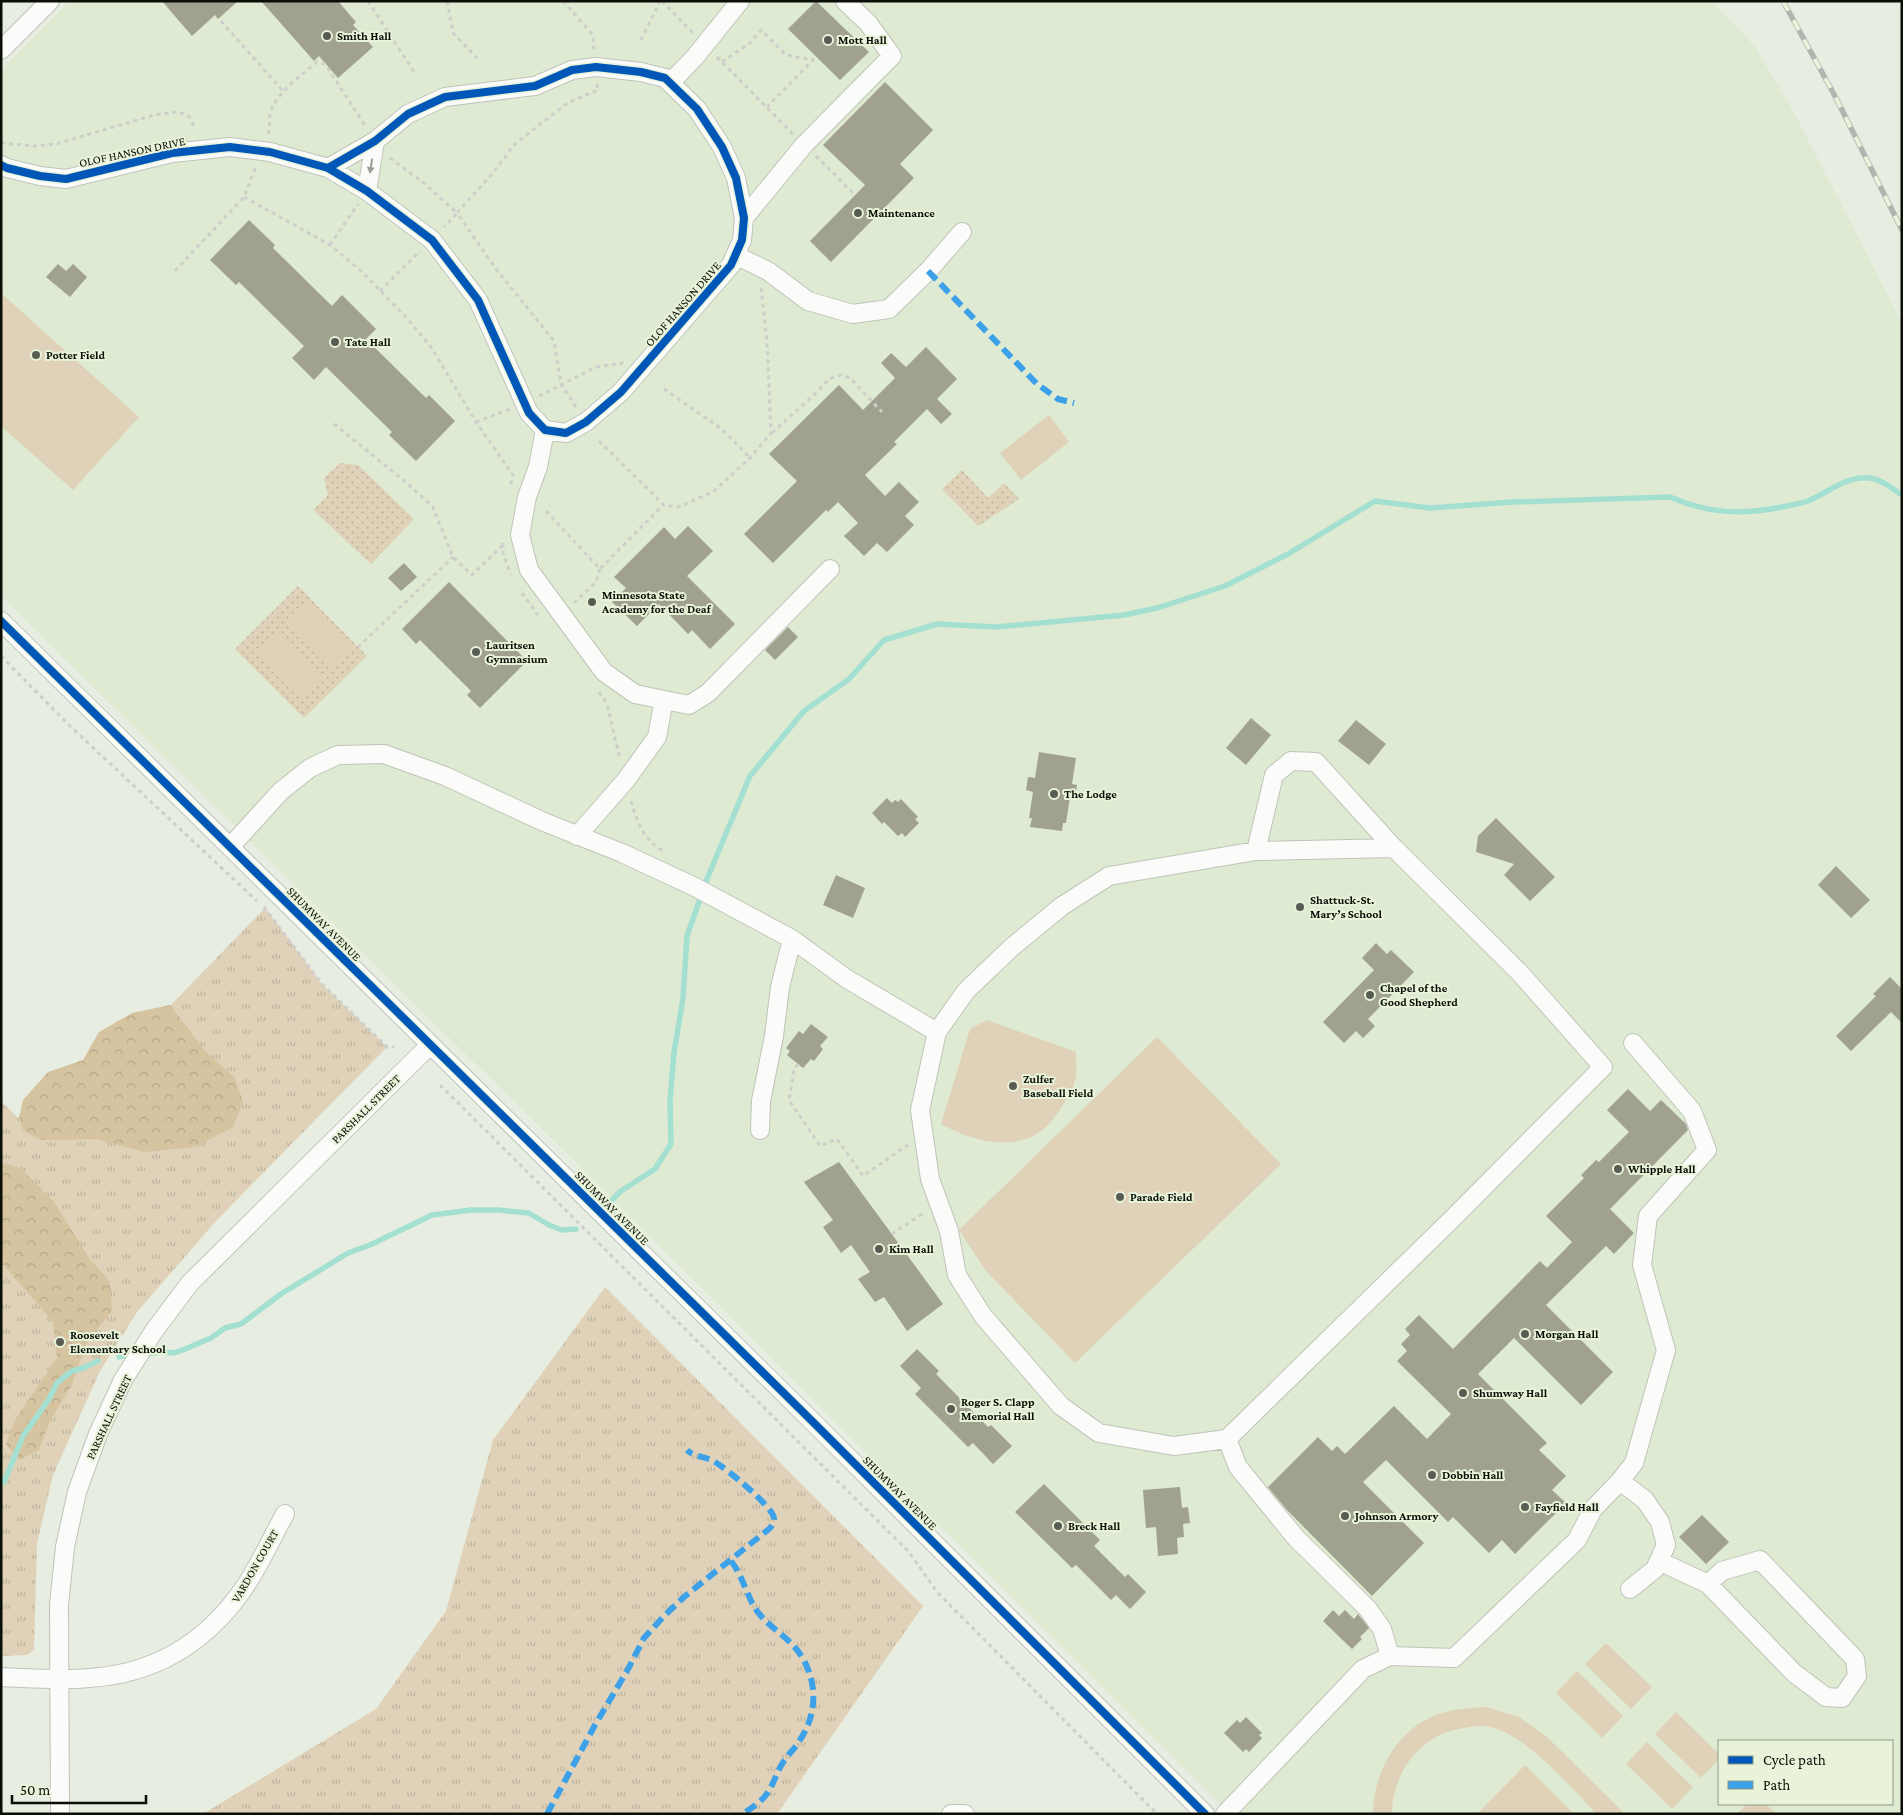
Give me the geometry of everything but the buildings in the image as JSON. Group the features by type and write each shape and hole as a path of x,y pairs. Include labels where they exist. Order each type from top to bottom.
{"street":[{"path":"1,50 50,1"},
{"path":"670,83 740,1"},
{"path":"744,218 892,56 868,23 845,1"},
{"name":"OLOF HANSON DRIVE","path":"1,165 40,176 66,179 172,153 230,147 262,151 328,168 367,191 432,240 478,300 529,414 545,430 566,433 586,422 621,392 714,286 737,256 742,240 744,218 736,178 722,147 697,109 665,78 641,72 596,67 572,70 536,86 445,97 408,114 375,141 328,168"},
{"path":"367,191 375,141"},
{"path":"737,256 768,271 808,302 853,314 888,309 928,271 962,232"},
{"path":"545,430 538,466 527,498 520,535 529,570 604,672 635,694 689,705 708,693 830,569"},
{"name":"SHUMWAY AVENUE","path":"1,620 823,1432 1205,1814"},
{"path":"578,836 626,780 658,737 664,700"},
{"path":"230,847 281,791 310,768 338,755 384,754 445,776 544,822 622,853 702,891 792,939 847,979 937,1032"},
{"path":"1256,851 1274,775 1291,761 1316,762 1394,848 1520,973 1604,1067 1454,1218 1227,1439 1174,1446 1099,1433 1061,1406 983,1316 957,1275 949,1230 930,1179 920,1110 937,1032 966,991 1012,947 1062,906 1109,876 1256,851 1394,848"},
{"path":"760,1130 762,1101 774,1036 780,987 792,939"},
{"path":"1225,1814 1363,1669 1390,1656 1454,1658 1577,1540 1593,1509 1620,1481 1634,1462 1666,1350 1642,1265 1648,1216 1707,1150 1692,1111 1633,1043"},
{"name":"PARSHALL STREET","path":"60,1814 59,1605 67,1538 77,1492 98,1434 124,1380 154,1331 190,1283 430,1045"},
{"path":"1227,1439 1238,1467 1296,1538 1368,1609 1382,1629 1390,1656"},
{"path":"1620,1481 1645,1500 1660,1522 1666,1545 1655,1569 1630,1589"},
{"name":"VARDON COURT","path":"1,1677 89,1678 127,1673 164,1659 190,1644 210,1629 228,1610 244,1589 285,1514"},
{"path":"1659,1561 1708,1584 1794,1673 1826,1697 1842,1698 1857,1676 1855,1659 1760,1560 1722,1571 1708,1584"},
{"path":"951,1814 965,1814"}],"path":[{"path":"368,1 416,75"},
{"path":"447,1 453,33 477,58"},
{"path":"457,213 516,143 569,102 598,90 592,35 563,1"},
{"path":"641,40 661,1 853,193"},
{"path":"221,21 283,91"},
{"path":"722,62 750,43 761,30 786,55 813,60 767,108"},
{"path":"175,271 244,197 271,128 270,111 283,91 318,62 326,64 375,141 392,159 425,184 457,213 496,269 554,341 561,384 586,422"},
{"path":"1,143 34,146 56,144 146,117 176,112 188,115 194,126"},
{"path":"244,197 330,245 359,269 404,315 431,347 476,422 513,475 509,493"},
{"path":"760,280 767,340 771,433"},
{"path":"476,422 525,404 596,367 630,362 640,371"},
{"path":"599,441 663,505 679,507 714,491 750,458 771,433 829,379 841,375 850,378 882,412"},
{"path":"664,389 722,429 750,458"},
{"path":"334,424 402,479 433,508 453,557 472,575 503,545"},
{"path":"561,616 596,582 600,569 663,505"},
{"path":"546,511 600,569"},
{"path":"502,536 503,553 510,574 515,582"},
{"path":"358,647 453,557"},
{"path":"520,589 539,616"},
{"path":"1,656 71,728 265,908 322,984 387,1047 394,1047"},
{"path":"596,687 607,704 640,828 652,845 668,854"},
{"path":"798,1064 794,1070 789,1100 820,1146 838,1138 863,1176 912,1142"},
{"path":"440,1085 902,1545 937,1592 1158,1814"},
{"path":"892,1234 925,1211"}],"shaded area":[{"name":"Shattuck-St. Mary’s School","path":"69,1 1711,1 1755,47 1797,118 1902,323 1902,1814 1230,1814 613,1199 1,596 1,70"}],"green space":[{"name":"Potter Field","path":"1,293 139,417 73,490 1,426"},
{"path":"1049,415 1069,442 1021,480 1000,453"},
{"path":"340,463 358,465 414,519 371,564 313,510 328,495 324,478"},
{"path":"962,470 988,498 1004,483 1019,499 978,526 942,489"},
{"path":"298,586 367,656 304,718 235,649"},
{"path":"307,602 351,648 330,669 285,623"},
{"path":"279,630 323,676 302,696 257,650"},
{"name":"Roosevelt Elementary School","path":"265,908 322,984 387,1047 216,1221 137,1312 100,1371 53,1475 37,1543 34,1650 27,1655 1,1656 1,1101 40,1140"},
{"path":"170,1005 204,1050 235,1078 243,1102 233,1127 195,1147 144,1152 96,1139 40,1140 23,1130 19,1118 23,1100 48,1072 83,1060 99,1032 132,1013"},
{"name":"Zulfer Baseball Field","path":"987,1020 1076,1052 1075,1079 1067,1099 1046,1127 1033,1136 1022,1140 1010,1142 986,1141 963,1134 941,1124 970,1029"},
{"name":"Parade Field","path":"1157,1037 1281,1164 1075,1363 986,1271 959,1230"},
{"path":"1,1162 21,1169 54,1202 89,1258 110,1282 112,1311 86,1344 72,1385 50,1421 39,1450 19,1460 6,1444 15,1420 57,1358 53,1322 1,1262"},
{"path":"605,1287 923,1606 777,1814 203,1814 376,1709 446,1611 493,1440"},
{"path":"1606,1643 1652,1687 1631,1709 1585,1664"},
{"path":"1577,1671 1623,1716 1602,1738 1556,1693"},
{"path":"1486,1707 1519,1717 1546,1736 1625,1814 1597,1814 1560,1775 1530,1748 1514,1737 1483,1726 1453,1730 1437,1736 1423,1746 1404,1768 1394,1795 1392,1814 1373,1814 1377,1783 1383,1769 1399,1742 1410,1731 1422,1722 1442,1713"},
{"path":"1676,1712 1718,1753 1718,1760 1701,1778 1655,1734"},
{"path":"1647,1742 1693,1787 1672,1809 1626,1764"},
{"path":"1525,1765 1574,1814 1477,1814"},
{"path":"1746,1805 1767,1805 1776,1814 1737,1814"}],"waterway":[{"path":"611,1201 621,1191 655,1169 671,1144 670,1100 674,1053 683,998 687,936 707,879 750,776 804,711 849,679 884,640 937,624 997,627 1124,615 1157,608 1225,586 1288,554 1375,501 1430,508 1513,502 1670,497 1698,507 1739,512 1767,510 1805,502 1848,481 1867,478 1883,482 1902,495"},
{"path":"146,1354 174,1353 211,1338 225,1328 241,1324 281,1294 348,1253 370,1245 432,1215 471,1210 529,1213 549,1225 562,1230 576,1229"},
{"path":"119,1357 126,1355"},
{"path":"4,1482 23,1436 49,1399 57,1383 72,1371 98,1361"}],"railway":[{"path":"1783,1 1836,98 1902,230"}],"marked path":[{"path":"928,271 1037,384 1058,399 1074,403"},
{"path":"547,1814 644,1638 684,1597 772,1526 774,1518 772,1513 739,1480 715,1462 687,1450"},
{"path":"731,1561 739,1573 757,1611 792,1644 802,1657 813,1688 812,1709 806,1730 782,1764 766,1795 743,1814"}],"cycle path":[{"path":"1,165 40,176 66,179 172,153 230,147 270,152 328,168 367,191 432,240 478,300 529,413 545,430 566,433 586,422 621,392 731,265 742,240 744,218 736,178 722,147 697,109 665,78 641,72 596,67 572,70 535,86 445,97 408,114 375,141 328,168"},
{"path":"1,621 816,1425 1205,1814"}],"place":[{"name":"Smith Hall","path":"327,36"},
{"name":"Mott Hall","path":"828,40"},
{"name":"Maintenance","path":"858,213"},
{"name":"Tate Hall","path":"335,342"},
{"name":"Potter Field","path":"36,355"},
{"name":"Minnesota State Academy for the Deaf","path":"592,602"},
{"name":"Lauritsen Gymnasium","path":"476,652"},
{"name":"The Lodge","path":"1054,794"},
{"name":"Shattuck-St. Mary’s School","path":"1300,907"},
{"name":"Chapel of the Good Shepherd","path":"1370,995"},
{"name":"Zulfer Baseball Field","path":"1013,1086"},
{"name":"Whipple Hall","path":"1618,1169"},
{"name":"Parade Field","path":"1120,1197"},
{"name":"Kim Hall","path":"879,1249"},
{"name":"Morgan Hall","path":"1525,1334"},
{"name":"Roosevelt Elementary School","path":"60,1342"},
{"name":"Shumway Hall","path":"1463,1393"},
{"name":"Roger S. Clapp Memorial Hall","path":"951,1409"},
{"name":"Dobbin Hall","path":"1432,1475"},
{"name":"Fayfield Hall","path":"1525,1507"},
{"name":"Johnson Armory","path":"1345,1516"},
{"name":"Breck Hall","path":"1058,1526"}]}
